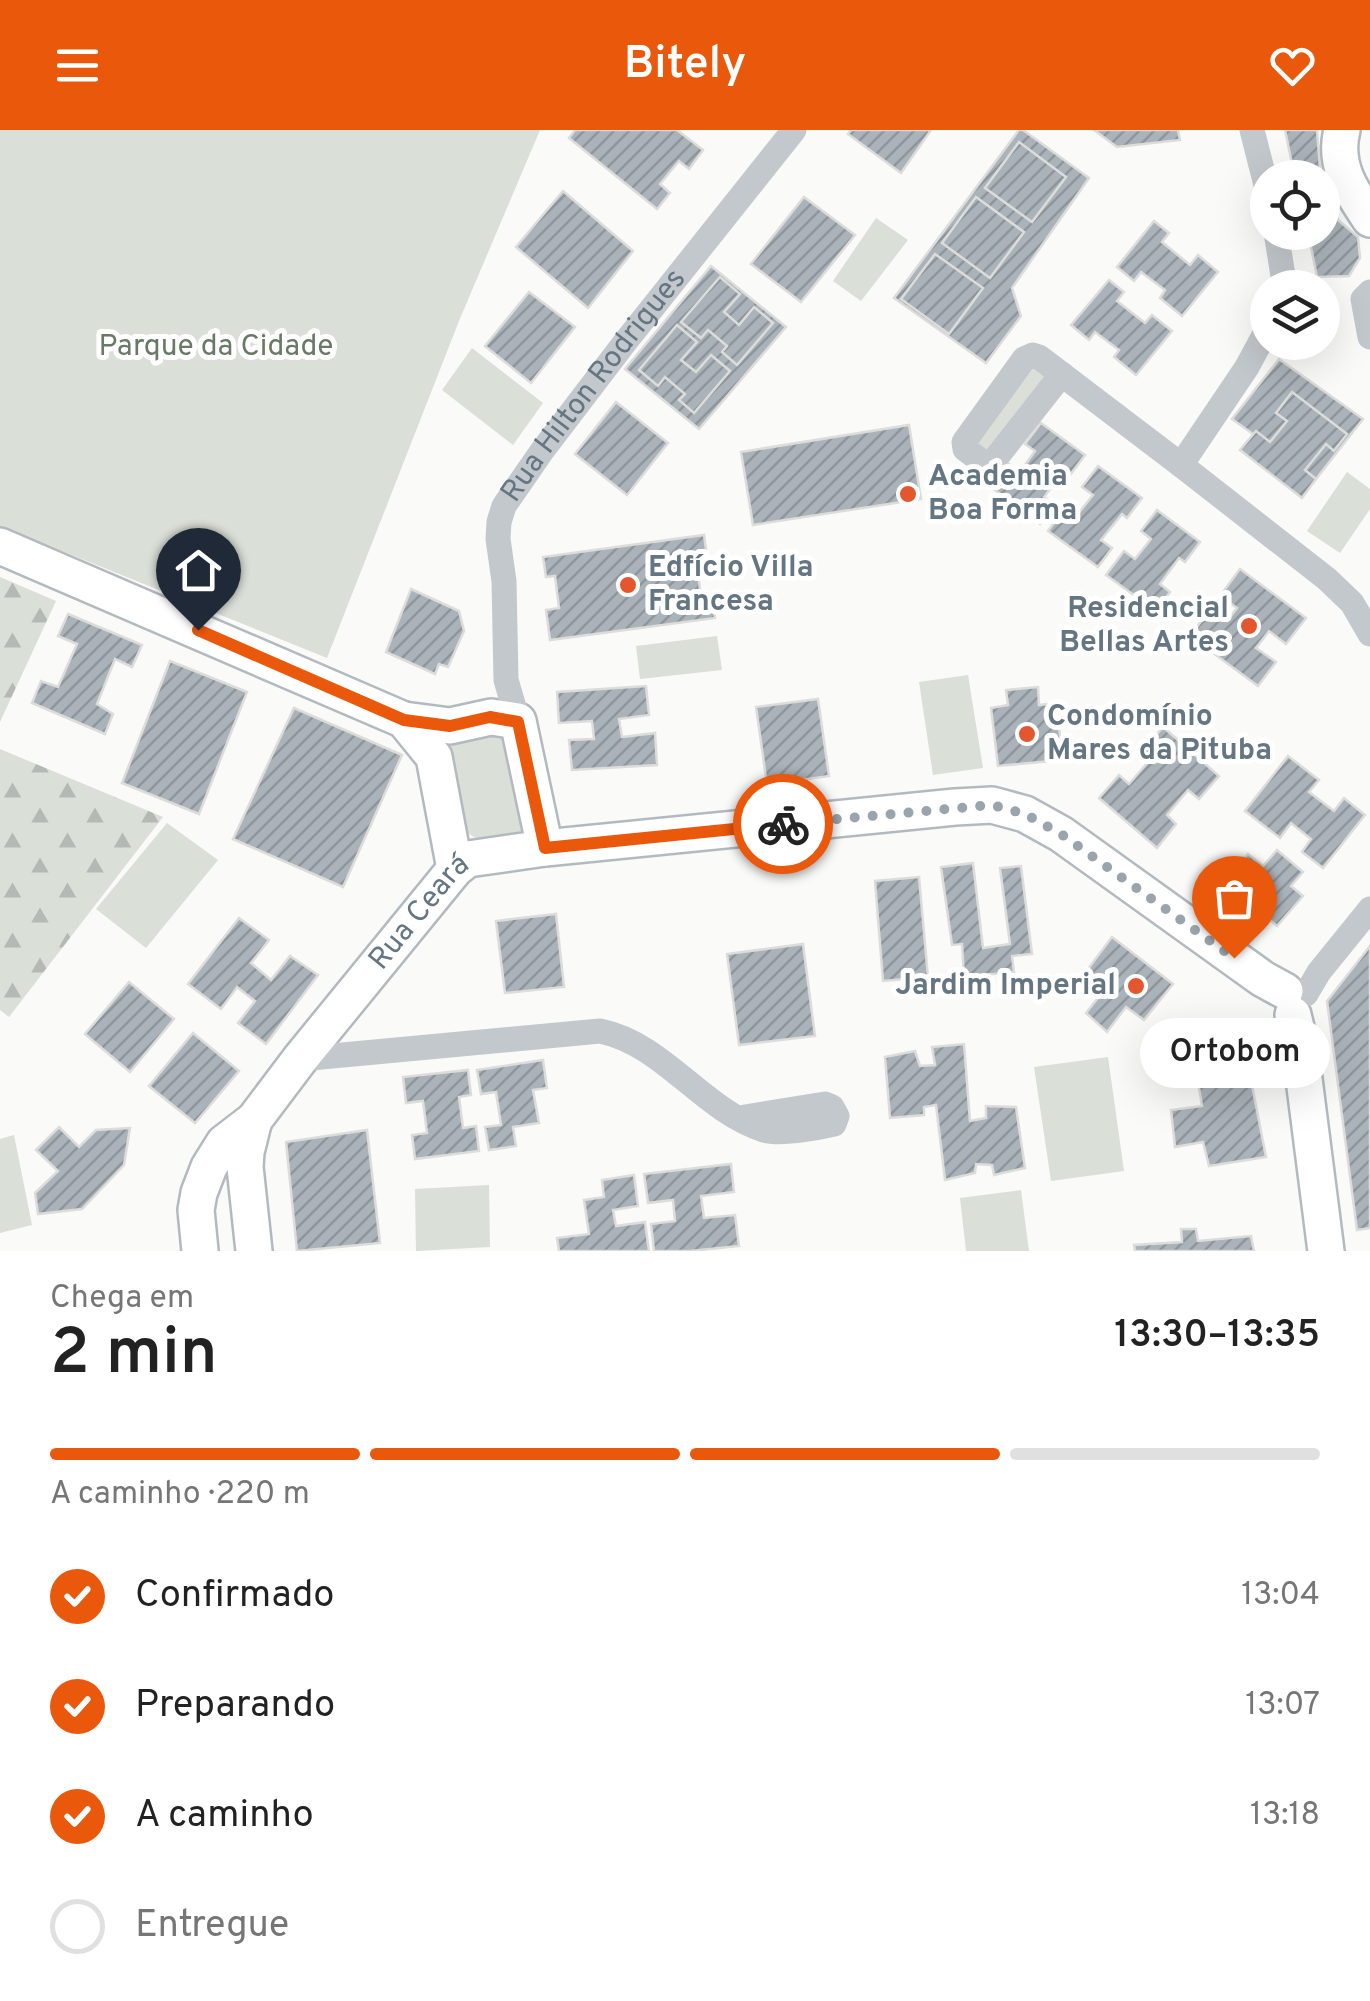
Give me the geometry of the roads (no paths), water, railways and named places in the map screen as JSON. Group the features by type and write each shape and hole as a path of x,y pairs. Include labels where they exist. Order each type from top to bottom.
{"street":[{"name":"Rua Hilton Rodrigues","path":"545,848 504,719 504,581 498,539 504,506 626,341 794,130"},
{"path":"1252,130 1260,160"},
{"path":"1342,130 1338,146 1344,176 1370,219"},
{"path":"1370,292 1363,299 1370,337"},
{"path":"1181,465 1250,360"},
{"path":"1062,374 1327,580 1352,603 1370,634"},
{"path":"0,546 404,720 450,726 504,719"},
{"path":"404,720 434,757"},
{"path":"450,726 436,739 434,757 455,869"},
{"name":"Rua Ceará","path":"199,1193 224,1143 254,1120 455,869 468,859 545,848 992,805 1025,814 1061,834 1294,999"},
{"path":"1328,1245 1294,999 1370,909"},
{"path":"300,1059 600,1031 634,1042 740,1118"},
{"path":"254,1120 246,1152 254,1251"},
{"path":"200,1251 196,1210 199,1193 214,1184 223,1184 248,1194"}],"place":[{"name":"Academia Boa Forma","path":"908,494"},
{"name":"Edfício Villa Francesa","path":"628,585"},
{"name":"Residencial Bellas Artes","path":"1249,626"},
{"name":"Condomínio Mares da Pituba","path":"1027,734"},
{"name":"Ortobom","path":"1234,958"},
{"name":"Jardim Imperial","path":"1136,986"}],"park label":[{"name":"Parque da Cidade","path":"216,347"}]}
